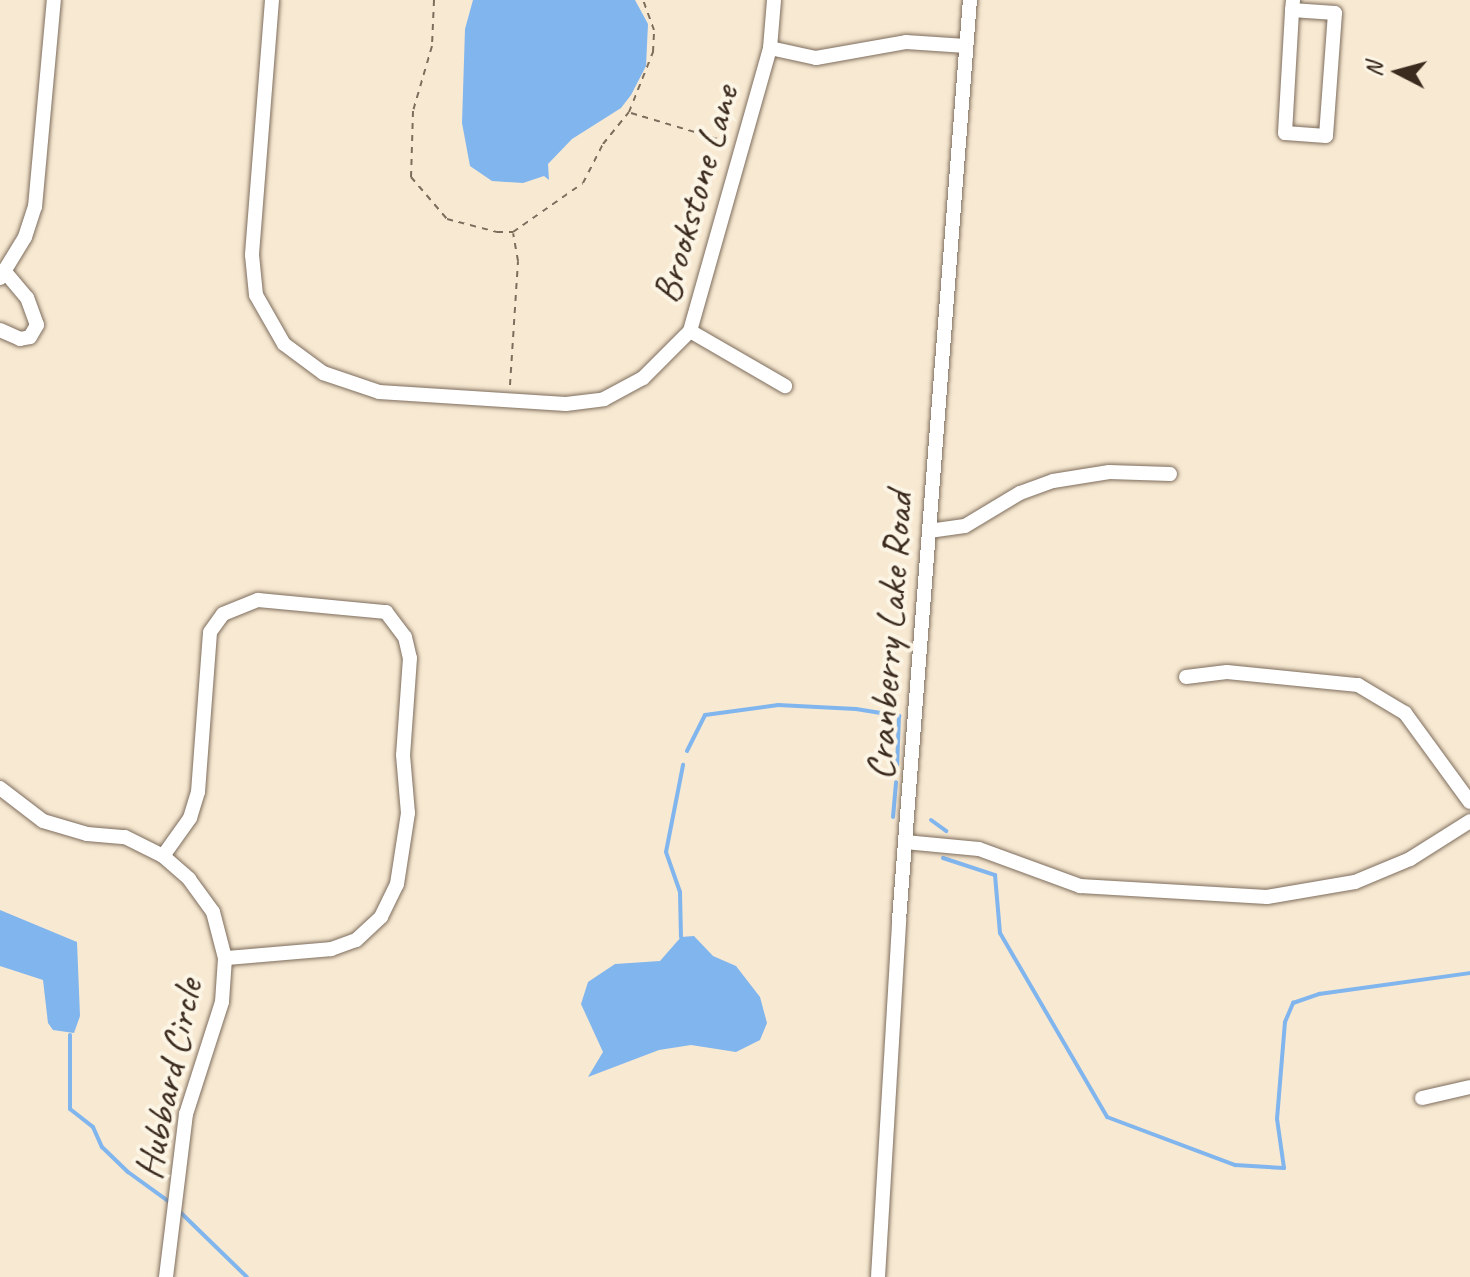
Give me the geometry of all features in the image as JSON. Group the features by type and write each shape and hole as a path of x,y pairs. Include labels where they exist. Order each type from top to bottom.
{"street":[{"path":"0,330 20,339 30,337 37,325 27,298 2,275 35,207 54,0"},
{"name":"Brookstone Lane","path":"272,0 252,255 256,295 284,344 323,373 379,392 566,404 604,399 643,378 690,331 770,48 774,0"},
{"name":"Cranberry Lake Road","path":"878,1277 905,842 970,0"},
{"path":"1293,5 1335,13 1326,136 1285,133 1293,5"},
{"path":"770,48 816,58 906,42 966,46"},
{"path":"690,331 785,386"},
{"path":"929,531 965,526 1020,493 1053,481 1109,472 1170,474"},
{"path":"163,856 190,818 198,792 210,632 223,614 258,600 386,612 405,637 410,658 403,755 408,813 392,895 381,917 356,940 331,949 225,958"},
{"path":"1186,677 1227,672 1358,685 1405,713 1470,802"},
{"name":"Hubbard Circle","path":"0,788 43,821 87,834 125,837 163,856 189,879 213,912 225,958 222,1002 186,1114 166,1277"},
{"path":"905,842 979,849 1080,886 1267,897 1355,882 1410,859 1470,821"},
{"path":"1422,1098 1470,1087"}],"path":[{"path":"434,0 432,46 413,111 411,177 447,219 462,227 513,232 583,183 603,144 629,112 653,52 654,30 643,0"},
{"path":"629,112 741,146"},
{"path":"508,400 518,261 513,232"}],"water":[{"path":"473,0 635,0 648,24 646,66 631,95 621,108 572,139 548,164 549,180 544,176 523,183 492,181 470,166 462,123 465,29"},
{"path":"0,910 77,942 80,1016 74,1033 53,1030 48,1023 43,980 0,966"},
{"path":"694,936 713,956 736,966 760,997 767,1023 760,1040 736,1052 691,1045 659,1050 588,1077 603,1052 581,1004 588,982 615,964 660,961 681,937"}],"waterway":[{"path":"687,751 705,715 778,705 856,709 899,716 897,768"},
{"path":"681,937 680,892 666,852 683,765"},
{"path":"893,817 896,782"},
{"path":"931,820 946,831"},
{"path":"943,858 995,875 1000,933 1107,1117 1235,1165 1284,1168 1277,1119 1285,1022 1293,1003 1319,994 1470,973"},
{"path":"70,1035 70,1109 93,1127 102,1147 128,1172 172,1204"},
{"path":"178,1210 247,1277"}]}
